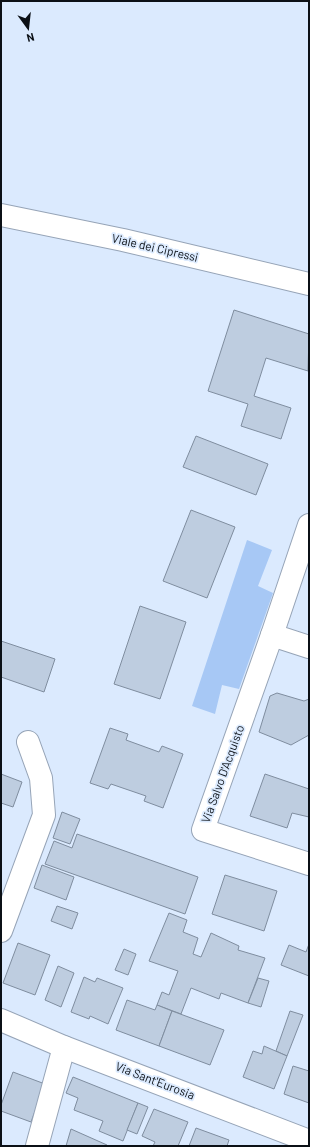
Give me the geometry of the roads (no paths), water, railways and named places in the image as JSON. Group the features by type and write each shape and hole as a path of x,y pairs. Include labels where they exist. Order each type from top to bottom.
{"street":[{"name":"Viale dei Cipressi","path":"1,215 123,240 309,284"},
{"name":"Via Salvo D'Acquisto","path":"309,525 203,830 309,864"},
{"path":"272,635 309,647"},
{"path":"1,931 44,815 42,778 28,742"},
{"name":"Via Sant'Eurosia","path":"1,1020 309,1141"},
{"path":"37,1146 64,1046"}]}
